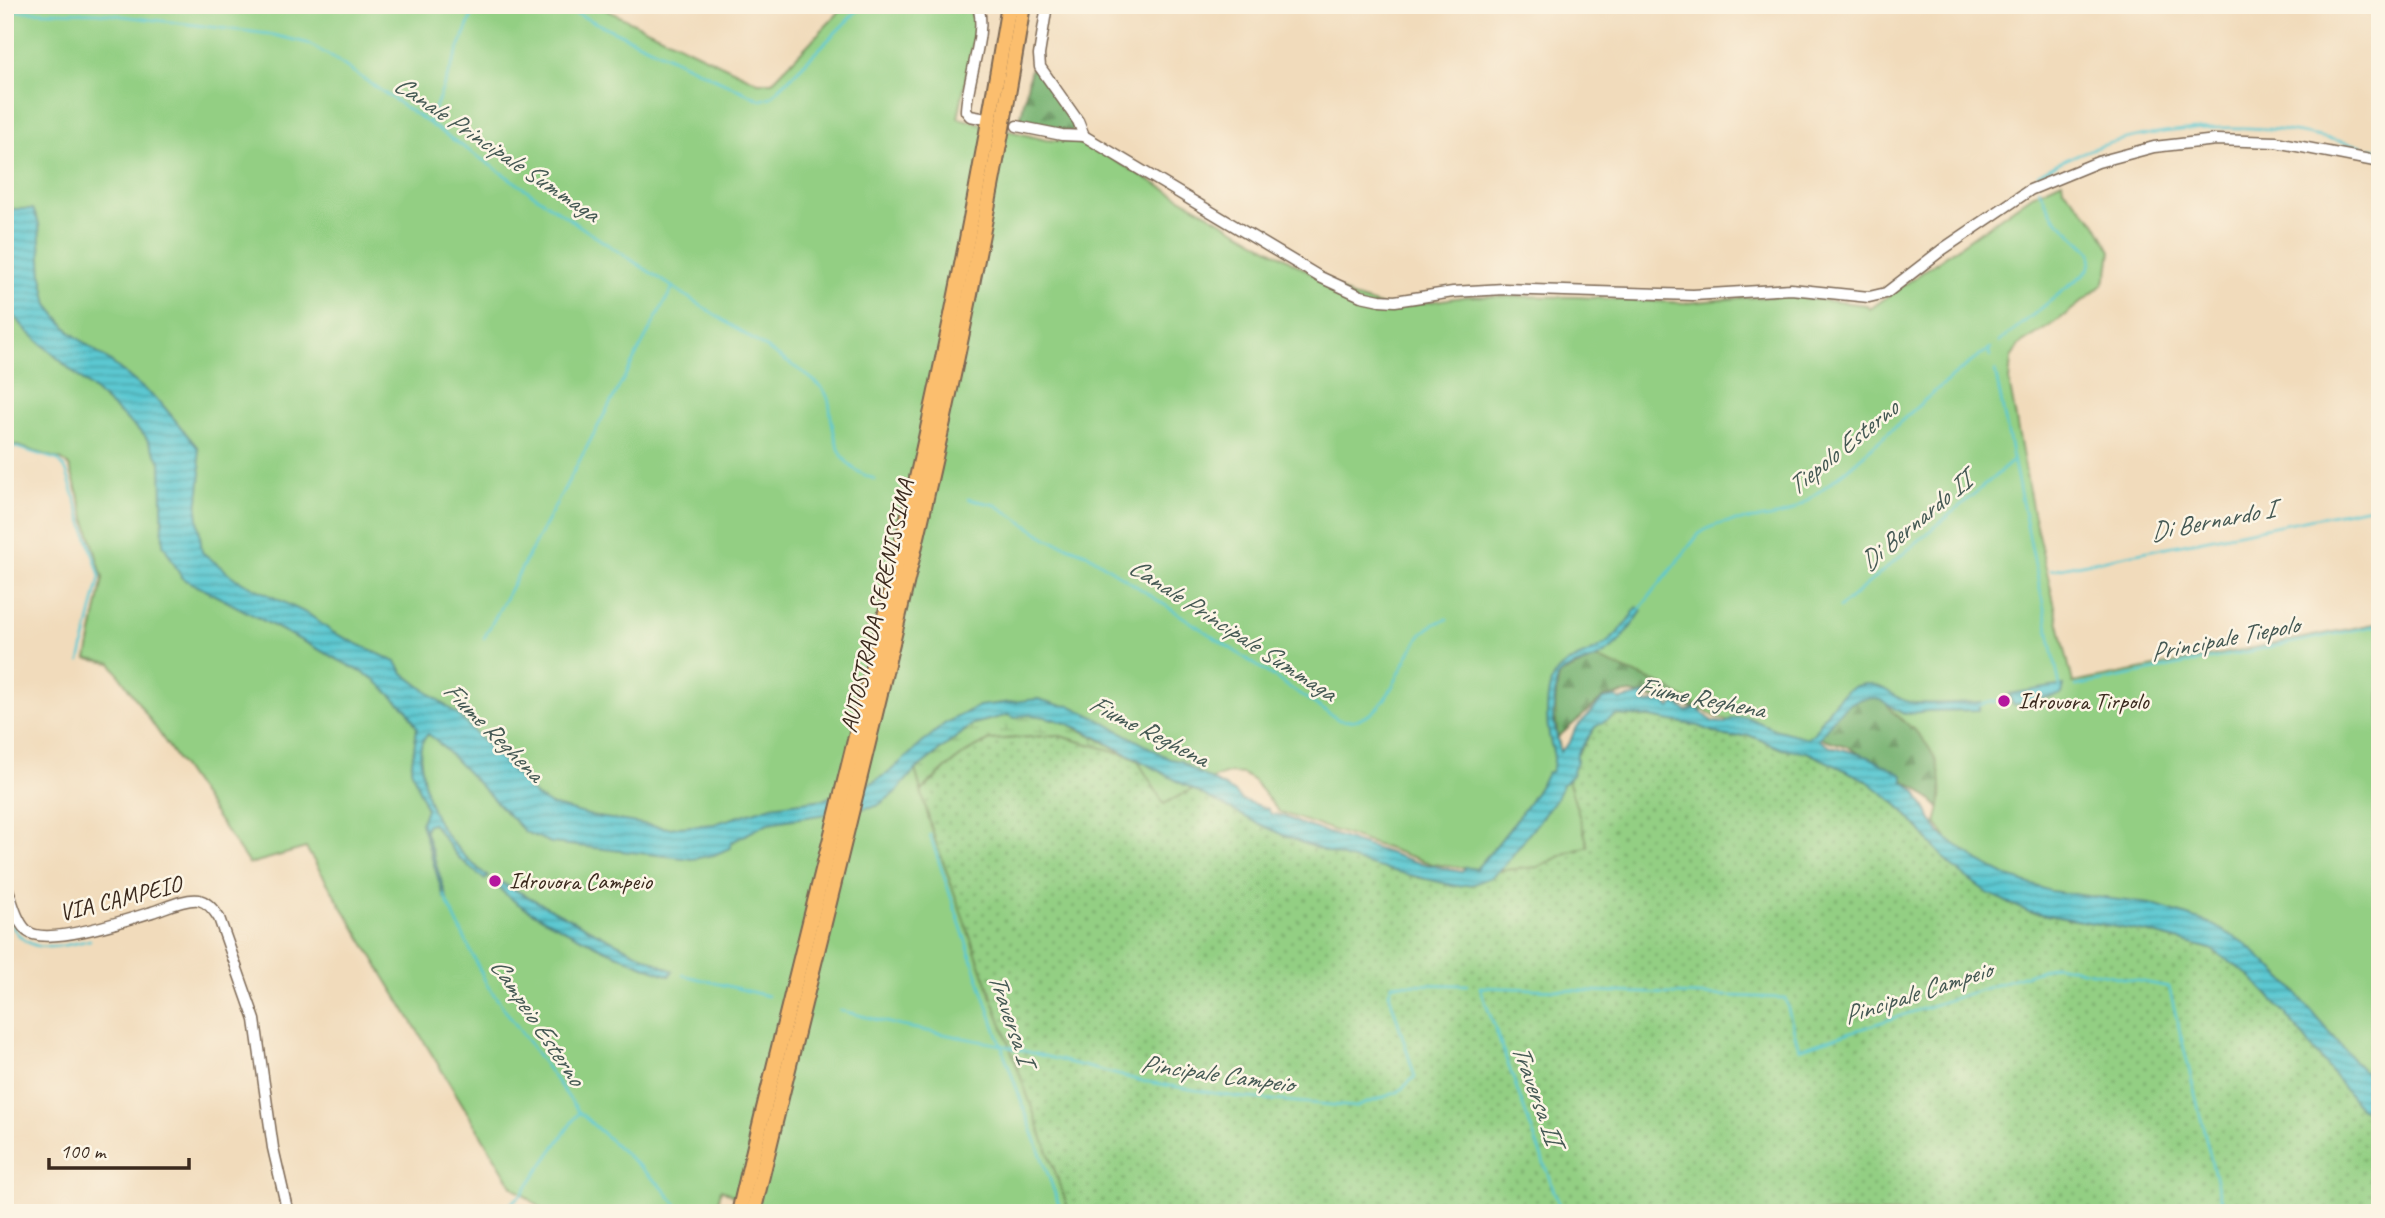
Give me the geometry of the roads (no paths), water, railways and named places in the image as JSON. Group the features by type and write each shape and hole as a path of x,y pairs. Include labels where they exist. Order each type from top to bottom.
{"highway":[{"name":"AUTOSTRADA SERENISSIMA","path":"859,748 945,347 993,103 1009,5"},
{"name":"AUTOSTRADA SERENISSIMA","path":"752,1213 859,748 959,350 1008,102 1024,5"},
{"name":"AUTOSTRADA SERENISSIMA","path":"738,1213 835,849"}],"street":[{"path":"5,5 5,13"},
{"path":"977,5 982,15 965,111 970,116 981,118"},
{"path":"1046,5 1038,55 1040,67 1078,121 1084,136"},
{"path":"1017,127 1084,136 1320,277 1361,296 1395,301 1453,292 1504,289 1693,295 1791,289 1869,297 1886,293 1943,249 2039,187 2098,162 2154,147 2216,140 2276,142 2380,163"},
{"name":"VIA CAMPEIO","path":"5,881 19,919 27,931 41,936 124,921 188,901 200,900 210,906 219,918 255,1020 273,1148 288,1213"}],"water":[{"path":"33,209 39,223 42,276 48,305 70,332 161,403 198,448 201,473 197,510 202,552 236,579 310,615 332,632 396,662 403,673 458,715 537,797 551,805 592,816 668,828 714,824 772,806 824,799 871,783 888,773 944,724 957,717 979,706 1038,699 1071,706 1096,718 1170,759 1181,761 1234,792 1242,800 1268,809 1271,814 1284,816 1416,862 1462,872 1465,867 1476,869 1515,822 1548,772 1551,772 1554,758 1547,708 1550,686 1556,673 1568,663 1610,640 1637,607 1642,611 1626,634 1611,649 1600,657 1569,668 1557,677 1553,717 1560,752 1570,742 1575,729 1603,699 1616,697 1621,700 1655,692 1643,700 1646,703 1665,701 1670,708 1674,703 1687,711 1697,708 1713,722 1725,723 1733,718 1747,717 1774,729 1808,738 1845,692 1864,684 1879,686 1909,702 1981,702 1979,710 1904,714 1880,700 1860,699 1836,716 1819,740 1827,745 1869,757 1903,775 1903,781 1916,791 1939,833 1980,862 2009,877 2050,891 2150,904 2209,923 2245,943 2286,981 2361,1069 2380,1083 2380,1118 2360,1108 2283,1011 2249,975 2211,949 2146,932 2029,912 1989,894 1950,865 1899,806 1866,780 1807,752 1782,749 1749,735 1721,735 1699,726 1650,717 1616,715 1595,727 1577,754 1572,775 1504,866 1492,877 1474,884 1456,886 1371,865 1308,845 1243,816 1100,739 1046,717 1015,718 1008,715 973,724 915,770 896,792 877,806 768,823 732,842 730,848 714,855 692,859 551,843 525,832 428,734 421,746 420,755 430,803 452,842 488,877 485,880 458,857 432,823 428,824 425,829 447,899 444,898 421,823 426,808 411,769 417,728 408,711 373,678 182,578 163,544 161,463 145,436 27,331 10,311 5,293 5,210"},
{"path":"2064,685 2062,694 2013,705 2009,694"},
{"path":"500,882 673,971 669,976 563,929 509,897 498,887"}],"waterway":[{"path":"429,123 476,5"},
{"path":"558,5 761,100 771,97 863,5"},
{"name":"Canale Principale Summaga","path":"11,11 98,13 269,34 307,43 804,373 820,386 827,396 835,438 842,456 855,469 875,479"},
{"name":"Tiepolo Esterno","path":"2039,182 2038,174 2092,149 2120,140 2179,130 2268,129 2363,146"},
{"name":"Tiepolo Esterno","path":"2370,148 2380,150"},
{"name":"Tiepolo Esterno","path":"1999,342 2084,274 2090,264 2091,252 2053,216 2039,189"},
{"path":"484,638 673,287"},
{"name":"Tiepolo Esterno","path":"1639,610 1699,534 1723,523 1774,517 1796,508 1822,490 1941,386 1991,348"},
{"name":"Tiepolo Esterno","path":"1988,349 1990,356"},
{"path":"1995,371 2060,686"},
{"path":"5,444 58,460 66,470 100,576 80,661"},
{"name":"Di Bernardo II","path":"1839,608 2013,461"},
{"name":"Canale Principale Summaga","path":"968,499 996,505 1048,539 1086,553 1339,720 1356,720 1370,714 1381,704 1423,633 1447,619"},
{"name":"Di Bernardo I","path":"2051,570 2380,505"},
{"name":"Principale Tiepolo","path":"2076,686 2380,625"},
{"name":"Principale Tiepolo","path":"1979,705 1996,701"},
{"name":"Traversa I","path":"930,835 1001,1045 1062,1213"},
{"name":"Campeio Esterno","path":"444,895 487,985 579,1112 660,1185 684,1213"},
{"path":"5,911 12,926 29,943 50,947 90,940"},
{"name":"Pincipale Campeio","path":"1562,1213 1480,987 1785,998 1799,1049 2056,965 2169,987 2224,1213"},
{"name":"Pincipale Campeio","path":"683,975 768,996"},
{"name":"Pincipale Campeio","path":"839,1010 901,1026 1001,1045 1142,1081 1237,1097 1356,1107 1398,1092 1415,1077 1389,993 1392,984 1467,985"},
{"path":"500,1213 522,1194 579,1112"},
{"name":"Pincipale Campeio","path":"2363,1213 2374,1206 2380,1208"}],"place":[{"name":"Idrovora Tirpolo","path":"2004,701"},
{"name":"Idrovora Campeio","path":"495,881"}],"water label":[{"name":"Fiume Reghena","path":"1701,697"},
{"name":"Fiume Reghena","path":"1149,730"},
{"name":"Fiume Reghena","path":"494,731"},
{"name":"Traversa II","path":"1538,1094"}]}
